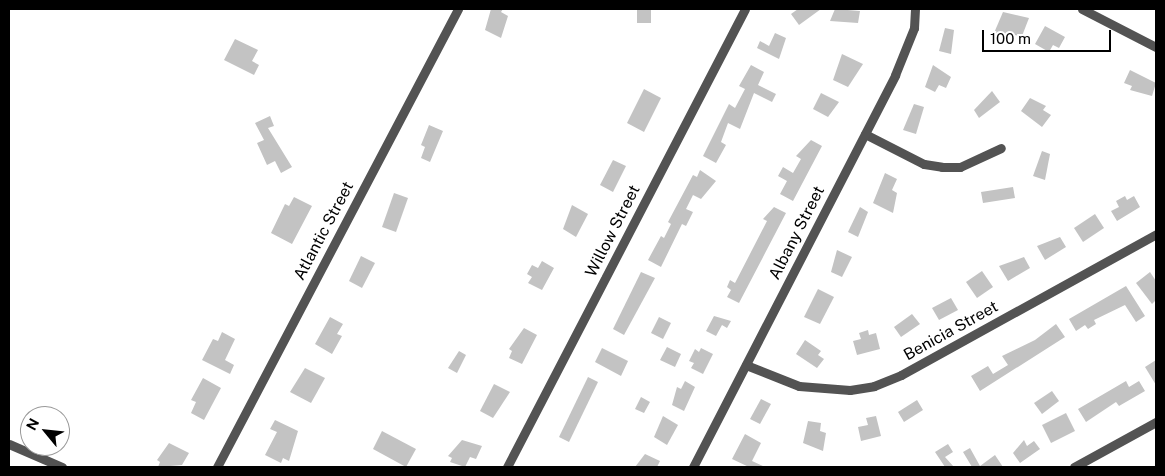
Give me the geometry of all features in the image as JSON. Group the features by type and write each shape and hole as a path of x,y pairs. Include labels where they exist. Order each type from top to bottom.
{"street":[{"name":"Atlantic Street","path":"216,467 458,9"},
{"name":"Willow Street","path":"507,467 745,9"},
{"name":"Albany Street","path":"693,467 906,52 915,9"},
{"path":"1082,9 1156,47"},
{"path":"865,134 924,164 942,167 966,164 1000,148"},
{"name":"Benicia Street","path":"746,365 799,386 850,390 874,386 901,375 1156,234"},
{"path":"1074,467 1156,422"},
{"path":"9,444 62,467"}],"building":[{"path":"491,9 503,9 501,12 508,16 501,38 485,30"},
{"path":"637,9 651,9 651,23 637,23"},
{"path":"798,9 821,9 799,25 791,14"},
{"path":"835,9 860,11 858,23 830,21"},
{"path":"1003,12 1029,18 1022,36 994,33"},
{"path":"1045,26 1065,37 1059,48 1053,45 1049,52 1035,44"},
{"path":"945,28 954,30 951,54 939,51"},
{"path":"775,33 786,38 779,59 757,48 760,41 769,46"},
{"path":"235,39 258,50 252,61 259,65 254,75 224,60"},
{"path":"842,54 863,64 848,87 833,80"},
{"path":"751,65 764,72 758,85 776,94 772,102 754,93 740,129 728,123 721,142 726,145 716,163 703,156 729,104 735,108 745,89 739,86"},
{"path":"933,65 951,77 946,88 939,85 935,92 925,87"},
{"path":"1130,70 1156,83 1152,96 1130,90 1132,86 1124,83"},
{"path":"644,89 661,98 644,132 627,123"},
{"path":"992,91 1000,102 979,118 974,110"},
{"path":"821,93 839,102 828,117 813,109"},
{"path":"1030,98 1046,106 1043,110 1051,115 1042,127 1021,111"},
{"path":"914,104 924,107 916,134 903,130"},
{"path":"270,116 274,126 268,128 292,167 281,173 275,161 267,165 257,143 264,140 255,123"},
{"path":"429,125 443,131 430,162 421,158 425,147 421,145"},
{"path":"811,140 822,146 793,201 780,194 787,181 778,176 783,167 793,173 801,159 796,156"},
{"path":"1042,151 1050,154 1045,180 1033,176"},
{"path":"613,160 626,166 613,192 600,185"},
{"path":"700,170 716,181 701,199 693,195 686,209 693,212 686,226 682,224 661,267 648,260 661,236 664,238 671,224 668,222 693,175 697,177"},
{"path":"885,173 897,179 892,190 897,193 893,213 873,203"},
{"path":"1013,187 1015,198 983,203 981,192"},
{"path":"394,193 408,198 396,232 382,227"},
{"path":"1125,196 1127,200 1134,196 1140,207 1117,221 1111,211 1119,207 1116,201"},
{"path":"294,197 312,206 292,244 271,233 285,204 289,206"},
{"path":"572,205 588,214 576,237 563,229"},
{"path":"774,207 786,213 739,303 727,297 731,290 727,287 730,280 735,283 767,221 763,219"},
{"path":"860,207 868,212 858,237 848,232"},
{"path":"1095,214 1104,228 1083,242 1074,228"},
{"path":"1060,237 1066,247 1045,260 1037,246"},
{"path":"837,250 852,257 842,277 831,272"},
{"path":"361,256 375,263 362,288 349,281"},
{"path":"1024,257 1030,268 1008,281 999,266"},
{"path":"542,261 554,268 542,290 528,283 532,277 527,274 532,265 538,268"},
{"path":"982,271 993,287 977,298 966,282"},
{"path":"641,272 655,278 624,335 613,329"},
{"path":"1150,272 1156,281 1156,300 1152,304 1136,283"},
{"path":"1126,286 1145,316 1136,322 1125,305 1094,320 1096,324 1088,329 1085,325 1076,331 1069,319"},
{"path":"818,289 834,297 820,324 804,317"},
{"path":"951,298 958,310 939,320 932,308"},
{"path":"912,314 920,324 901,337 894,327"},
{"path":"714,316 731,321 727,328 722,325 716,336 706,331"},
{"path":"330,317 343,324 337,334 342,336 332,354 315,344"},
{"path":"659,317 671,323 663,339 651,333"},
{"path":"1056,324 1065,337 980,391 971,376 988,366 993,374 1008,365 1002,356 1035,340"},
{"path":"524,328 537,335 522,364 509,358 512,351 509,349"},
{"path":"868,330 869,335 876,333 880,349 857,355 853,341 861,339 859,333"},
{"path":"222,332 235,339 225,360 234,365 230,374 202,360 213,339 218,341"},
{"path":"805,340 821,351 818,355 824,359 817,368 796,354"},
{"path":"667,347 681,354 675,367 660,360"},
{"path":"602,348 628,361 621,376 595,362"},
{"path":"701,348 713,354 703,374 691,368 694,363 689,361 695,349 699,352"},
{"path":"459,351 466,355 457,373 448,368"},
{"path":"1156,360 1156,385 1145,367"},
{"path":"305,368 325,378 311,403 290,392"},
{"path":"588,377 598,382 569,442 559,437"},
{"path":"203,378 221,388 204,420 191,413 196,402 191,400"},
{"path":"685,381 695,387 684,411 672,405 677,387 681,389"},
{"path":"1126,381 1129,387 1139,381 1145,391 1119,406 1116,402 1086,422 1078,409"},
{"path":"494,384 510,392 493,418 480,411"},
{"path":"1052,391 1059,401 1042,414 1034,403"},
{"path":"641,397 650,402 644,413 635,409"},
{"path":"761,399 771,404 760,424 750,419"},
{"path":"917,400 923,410 904,422 898,412"},
{"path":"1066,413 1075,431 1051,443 1042,425"},
{"path":"663,416 678,425 667,445 654,437"},
{"path":"876,416 881,436 861,441 858,427 868,425 866,418"},
{"path":"275,420 298,431 289,461 283,458 281,463 265,455 277,432 270,429"},
{"path":"808,421 821,423 820,431 826,433 823,451 803,443"},
{"path":"382,431 416,449 406,467 373,449"},
{"path":"745,434 761,443 752,461 765,467 749,467 732,459"},
{"path":"462,440 482,446 476,459 470,457 465,467 450,462 452,458 448,456"},
{"path":"1024,440 1027,446 1034,441 1040,449 1020,463 1013,453"},
{"path":"169,443 189,453 182,465 158,467 160,462 157,460"},
{"path":"948,444 953,452 945,457 954,467 945,467 935,452"},
{"path":"970,448 980,466 995,455 1003,467 972,467 963,452"},
{"path":"645,454 660,461 657,467 635,467"}]}
